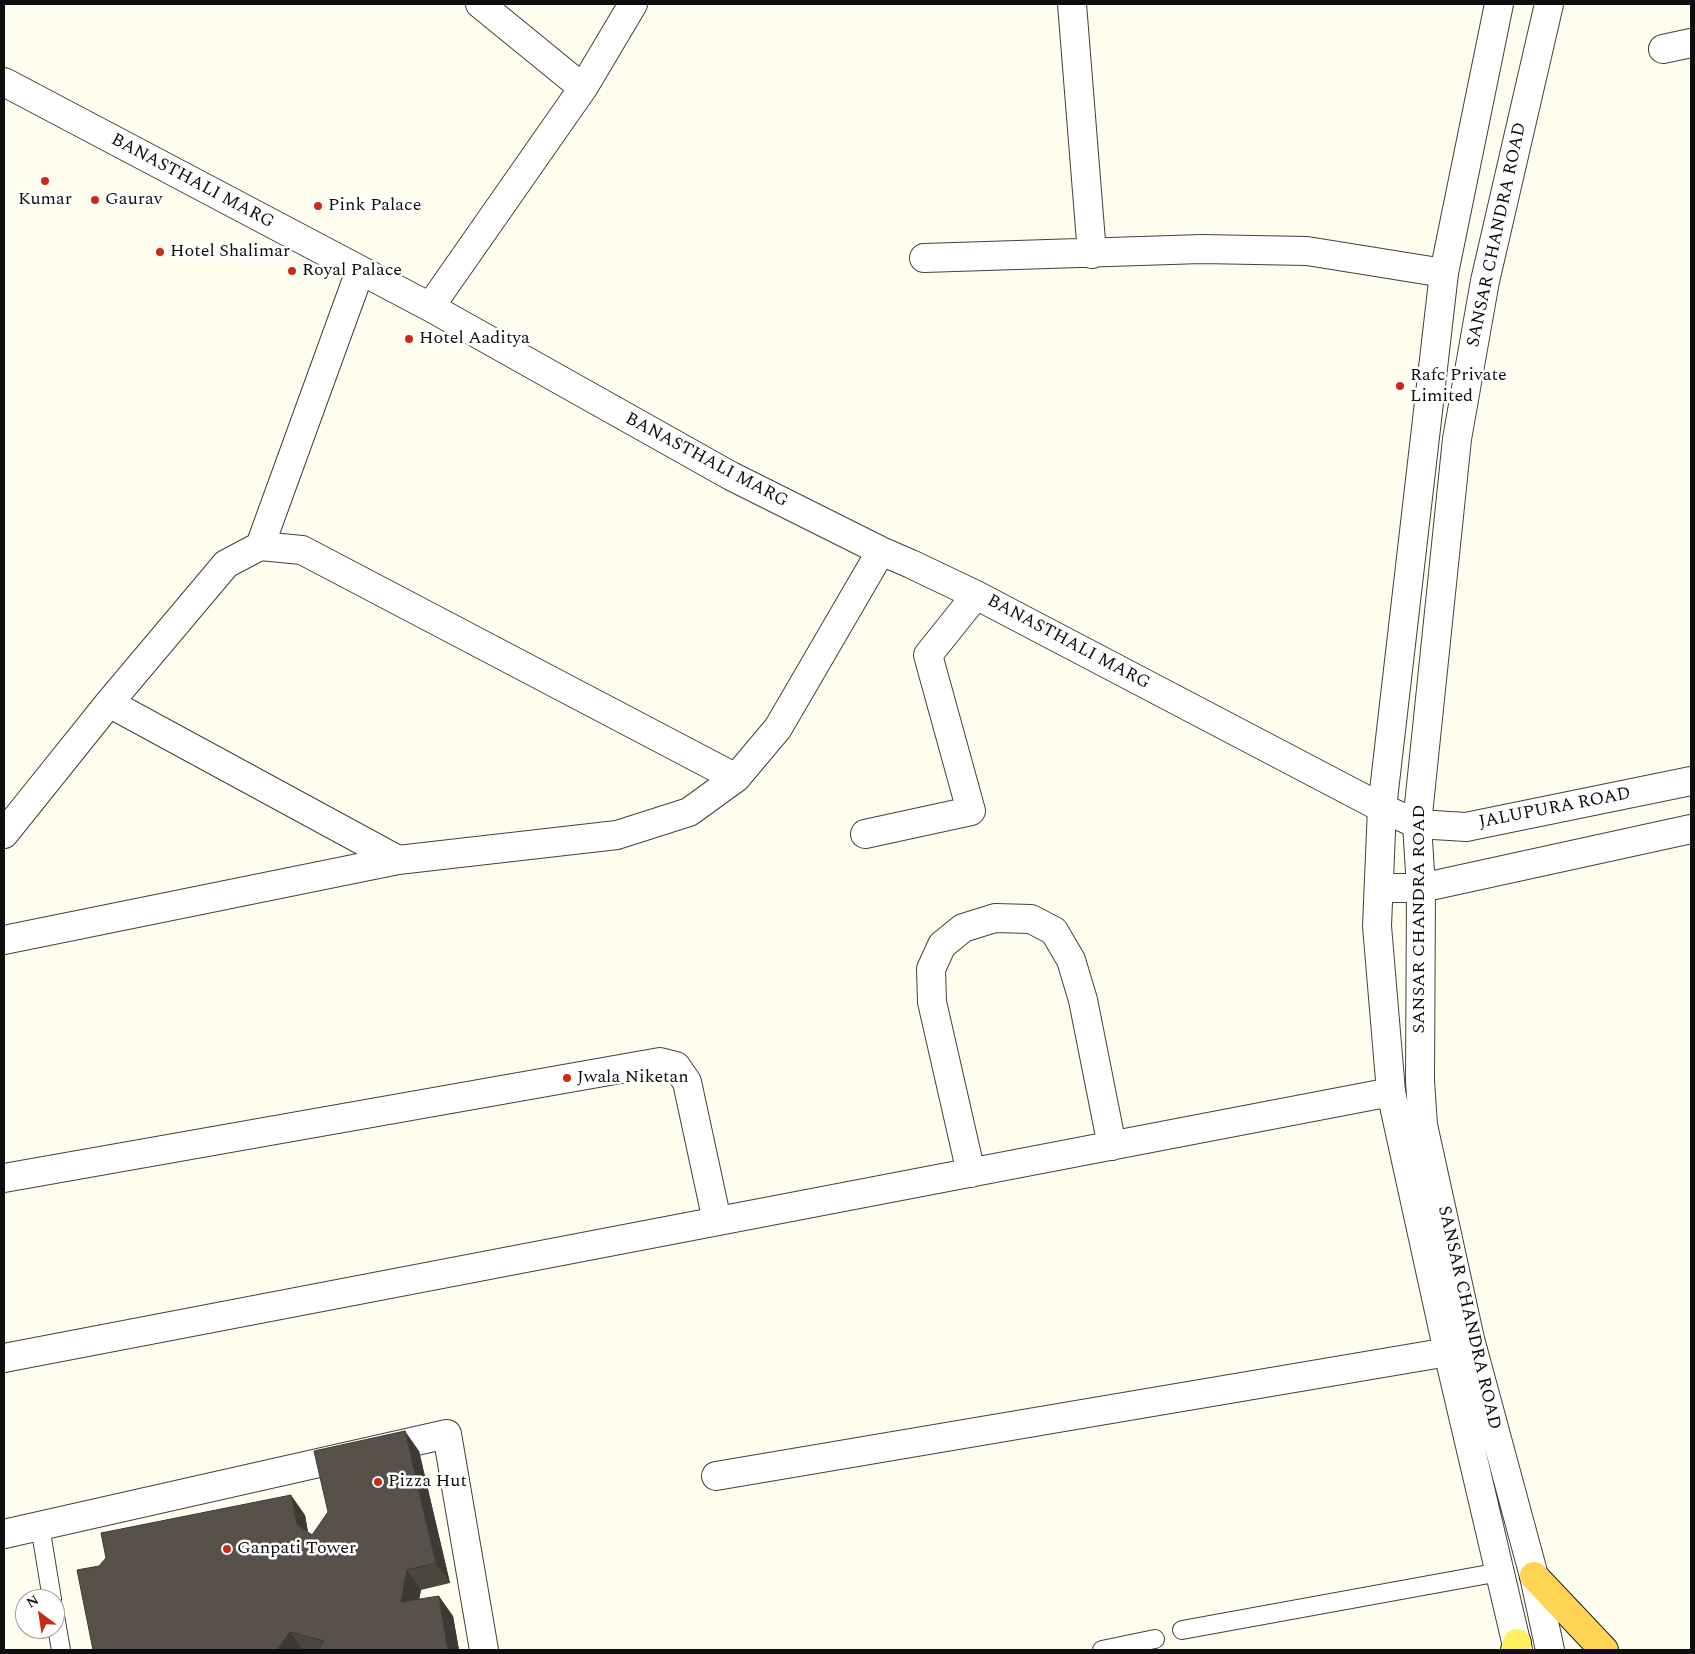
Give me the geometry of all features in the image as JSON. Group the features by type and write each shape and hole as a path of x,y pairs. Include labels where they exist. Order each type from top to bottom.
{"highway":[{"path":"1534,1576 1604,1650"}],"street":[{"path":"480,4 583,88"},
{"path":"430,307 583,88 633,4"},
{"path":"1072,4 1092,254"},
{"name":"SANSAR CHANDRA ROAD","path":"1499,4 1444,273 1382,808 1377,926 1390,1092 1517,1648"},
{"name":"SANSAR CHANDRA ROAD","path":"1549,4 1485,281 1457,439 1417,824 1421,888 1420,1081 1423,1125 1470,1339 1534,1576 1550,1650"},
{"path":"1663,49 1691,43"},
{"name":"BANASTHALI MARG","path":"4,82 430,307 731,476 881,551 976,595 1382,808 1417,824"},
{"path":"924,258 1202,249 1307,251 1444,273"},
{"path":"260,546 360,271"},
{"path":"4,834 109,703 226,564 260,546 302,550 736,778"},
{"path":"4,940 398,860 617,835 689,812 736,778 778,728 881,551"},
{"path":"865,834 972,811 928,655 976,595"},
{"path":"109,703 398,860"},
{"name":"JALUPURA ROAD","path":"1417,824 1466,827 1691,781"},
{"path":"1379,888 1421,888 1691,829"},
{"path":"972,1173 932,1002 931,969 942,945 963,928 996,918 1031,919 1054,931 1071,960 1083,1000 1112,1146"},
{"path":"4,1178 660,1062 676,1066 687,1082 717,1221"},
{"path":"4,1358 1390,1092"},
{"path":"716,1476 1448,1352"},
{"path":"4,1534 447,1434 484,1650"}],"lane":[{"path":"40,1526 50,1589"},
{"path":"1182,1630 1500,1572"},
{"path":"1102,1650 1155,1639"}],"building":[{"name":"Ganpati Tower","path":"405,1431 436,1563 407,1570 401,1602 439,1596 448,1650 318,1650 324,1641 290,1632 277,1650 93,1650 77,1570 99,1566 106,1558 101,1533 291,1495 297,1524 312,1535 328,1512 314,1451"}],"place":[{"name":"Kumar","path":"45,181"},
{"name":"Gaurav","path":"95,200"},
{"name":"Pink Palace","path":"318,206"},
{"name":"Hotel Shalimar","path":"160,252"},
{"name":"Royal Palace","path":"292,271"},
{"name":"Hotel Aaditya","path":"409,339"},
{"name":"Rafc Private Limited","path":"1400,386"},
{"name":"Jwala Niketan","path":"567,1078"},
{"name":"Pizza Hut","path":"378,1482"},
{"name":"Ganpati Tower","path":"227,1549"}]}
